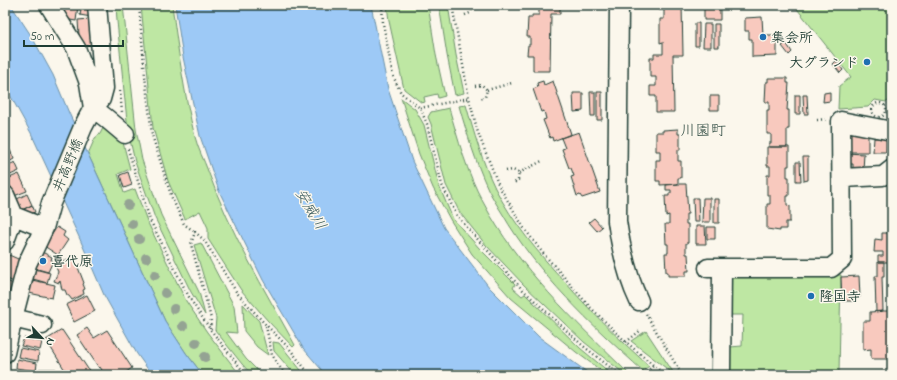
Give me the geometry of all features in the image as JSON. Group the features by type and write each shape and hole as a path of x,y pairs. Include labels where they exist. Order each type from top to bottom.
{"street":[{"path":"49,5 76,48 89,83 93,108 125,134"},
{"name":"井高野橋","path":"5,353 27,264 44,228 51,203 83,127 93,108 101,100 104,88 97,5"},
{"path":"619,5 617,221 621,250 632,287 639,301"},
{"path":"721,375 715,268 831,268 842,259 841,121 892,131"},
{"path":"842,178 883,176 892,169"},
{"path":"5,195 14,216 5,241"},
{"path":"14,216 44,228"},
{"path":"13,318 42,325"}],"path":[{"path":"139,5 152,135 172,198 184,224 204,240 237,293 289,348 310,375"},
{"path":"382,5 383,23 393,76 401,93 420,108 428,124 442,185 457,216 522,288 582,345 620,375"},
{"path":"452,5 469,98 478,133 499,186 524,228 542,252 581,296 626,342 665,375"},
{"path":"465,15 470,13 472,6 489,5"},
{"path":"486,90 512,83"},
{"path":"475,86 482,85 486,90 485,97 480,99"},
{"path":"120,89 125,134 132,163 150,220 190,299 210,329 246,375"},
{"path":"420,108 469,98"},
{"path":"880,102 885,106 886,111 884,115 879,117 874,115 872,110 874,104 880,102"},
{"path":"885,106 892,102"},
{"path":"506,171 512,170 519,173 542,162"},
{"path":"513,184 518,180 519,173"},
{"path":"195,232 190,244 211,319 210,329"},
{"path":"639,301 682,375"},
{"path":"266,325 272,354 285,375"},
{"path":"626,342 641,330"},
{"path":"644,375 654,365"}],"green space":[{"path":"116,5 123,5 136,129 142,160 161,215 199,292 205,315 191,292 155,218 135,162 128,131"},
{"path":"141,5 172,5 184,88 198,146 217,194 237,238 295,345 293,347 241,290 208,239 208,228 200,211 185,219 168,181 153,128"},
{"path":"387,5 428,5 436,55 445,96 438,98 437,94 424,97 425,102 422,103 404,89 389,21"},
{"path":"439,5 448,5 464,93 455,95"},
{"name":"大グランド","path":"794,5 888,5 892,13 892,99 886,102 875,100 868,107 838,109 839,86 851,77"},
{"path":"401,98 415,109 424,125 439,186 453,219 515,284 513,288 522,296 525,294 580,348 609,372 607,375 576,352 511,298 472,254 451,221 433,188 419,154"},
{"path":"466,105 486,168 502,201 518,225 545,260 606,325 649,366 643,371 566,297 531,257 516,235 491,195 480,169 459,106"},
{"path":"449,108 463,156 472,179 477,191 497,226 530,271 549,293 568,314 628,373 626,375 584,342 524,285 486,245 460,213 446,185 428,117 431,112"},
{"path":"105,124 121,135 130,169 118,174 124,193 135,189 147,221 186,301 207,332 240,375 203,375 186,353 165,321 88,154 95,138 100,134"},
{"path":"201,243 234,306 237,333 226,332 246,359 262,375 252,375 215,330 216,318 194,245"},
{"path":"841,275 839,373 892,372 892,375 730,375 730,347 742,346 743,315 730,315 729,276"},
{"path":"243,304 259,321 268,355 257,347 244,331"},
{"path":"646,331 675,375 631,341"},
{"path":"273,342 279,343 305,375 295,375 274,351"}],"water":[{"path":"5,5 11,5 32,37 53,75 165,321 186,353 203,375 152,375 137,354 104,295 31,133 5,86"},
{"name":"安威川","path":"175,5 371,5 388,89 412,161 444,228 489,287 539,337 591,375 326,375 303,348 263,280 219,191 200,136 183,57"}],"building":[{"path":"65,5 78,5 76,21 70,20 64,13"},
{"path":"82,5 93,5 91,17 80,15"},
{"path":"539,5 560,5 560,14 551,14 550,71 533,71 533,55 527,55 528,45 530,45 530,37 527,37 528,18 532,18 532,15 539,15"},
{"path":"659,5 682,5 683,55 673,55 674,112 656,112 656,96 650,96 650,86 656,86 656,77 650,77 650,58 654,58 654,54 663,54 663,42 660,43 660,19 664,19 664,10 659,10"},
{"path":"704,5 720,5 720,20 704,20"},
{"name":"集会所","path":"762,17 763,35 777,35 777,56 752,57 752,39 749,39 749,31 745,31 745,18"},
{"path":"90,19 92,45 85,46 79,36 78,20"},
{"path":"695,23 699,23 699,46 695,46"},
{"path":"704,24 711,24 711,47 703,47"},
{"path":"714,24 719,24 719,47 714,47"},
{"path":"786,43 792,52 789,55 782,46"},
{"path":"836,61 843,70 840,73 833,64"},
{"path":"768,78 787,78 787,83 789,83 787,110 789,110 789,129 787,129 787,147 769,147 769,143 771,143 771,134 767,134 767,110 769,110 769,102 765,102 766,82 768,82"},
{"path":"543,81 544,85 553,81 571,134 553,141 552,137 550,138 543,120 546,119 544,111 541,112 533,89 538,87 537,83"},
{"path":"590,92 595,92 595,116 591,116"},
{"path":"597,92 602,92 602,120 597,120"},
{"path":"830,92 830,101 823,102 824,93"},
{"path":"573,93 583,93 583,111 574,112"},
{"path":"795,95 800,95 800,114 795,114"},
{"path":"803,95 807,95 808,114 804,114"},
{"path":"710,96 719,96 719,110 710,110"},
{"path":"678,129 678,134 680,134 680,150 678,150 678,161 681,161 681,178 678,178 678,184 660,185 660,181 656,181 656,160 660,160 660,151 656,151 656,132"},
{"path":"579,132 600,192 582,198 580,195 577,196 571,177 574,176 571,168 569,168 562,149 565,148 561,138"},
{"path":"847,133 868,133 868,152 848,152"},
{"path":"888,137 892,138 892,153 887,153"},
{"path":"874,138 886,138 886,152 873,152"},
{"path":"767,147 789,147 789,166 787,166 787,177 789,177 789,196 787,196 787,205 790,206 790,222 786,222 786,229 780,229 780,231 767,229 767,204 770,204 770,195 767,195 767,175 770,175 770,166 767,166"},
{"path":"10,150 14,159 5,164 5,153"},
{"path":"846,153 864,154 863,170 853,170 853,164 846,164"},
{"path":"803,157 808,157 808,180 804,181"},
{"path":"15,162 19,171 6,177 5,167"},
{"path":"796,162 800,162 801,181 796,181"},
{"path":"128,172 132,185 124,188 120,175"},
{"path":"19,174 27,191 14,196 7,179"},
{"path":"686,184 688,214 686,214 686,224 688,224 688,243 686,243 686,254 688,254 689,271 686,271 686,276 668,276 668,272 666,272 665,253 668,253 668,244 666,244 665,224 669,224 669,215 666,216 665,196 669,196 671,190 666,190 666,185"},
{"path":"27,194 32,205 20,211 15,200"},
{"path":"693,198 698,198 699,222 694,222"},
{"path":"703,198 710,198 710,222 702,222"},
{"path":"714,199 719,199 719,223 714,223"},
{"path":"32,205 35,212 27,215 20,211"},
{"path":"594,218 602,227 597,231 589,222"},
{"path":"696,226 705,226 706,244 696,244"},
{"path":"57,227 65,232 63,236 68,240 58,255 44,246"},
{"path":"707,227 715,227 715,239 707,239"},
{"path":"882,233 892,233 892,262 878,262 878,256 883,256 883,252 874,252 875,239 882,240"},
{"path":"42,252 52,257 51,260 53,261 48,272 34,268"},
{"path":"9,255 25,262 16,283 5,278 5,265"},
{"path":"74,257 85,289 83,290 84,294 72,300 67,295 65,290 62,290 60,281 59,283 54,281 58,272 55,265 62,259 64,262"},
{"path":"878,262 884,262 884,277 882,277 883,311 876,312 875,276 878,276"},
{"path":"35,269 50,273 47,283 33,279"},
{"path":"859,276 860,297 853,297 853,301 842,301 841,277"},
{"path":"5,280 13,284 9,293 5,291"},
{"path":"32,280 55,285 52,298 29,293"},
{"path":"87,295 95,311 74,322 66,305"},
{"path":"892,311 892,359 871,359 871,349 863,350 863,321 870,321 870,312"},
{"path":"87,328 94,338 107,330 132,368 122,375 105,375 77,335"},
{"path":"62,330 92,375 68,375 46,340"},
{"path":"24,338 42,342 40,350 21,346"},
{"path":"20,348 39,352 38,361 18,357"},
{"path":"17,359 37,363 36,371 16,368"},
{"path":"39,369 56,369 56,375 39,375"},
{"path":"17,371 35,374 17,375"}],"place":[{"name":"集会所","path":"763,37"},
{"name":"大グランド","path":"867,62"},
{"name":"喜代原","path":"43,261"},
{"name":"隆国寺","path":"811,296"}],"district":[{"name":"川園町","path":"703,130"}]}
